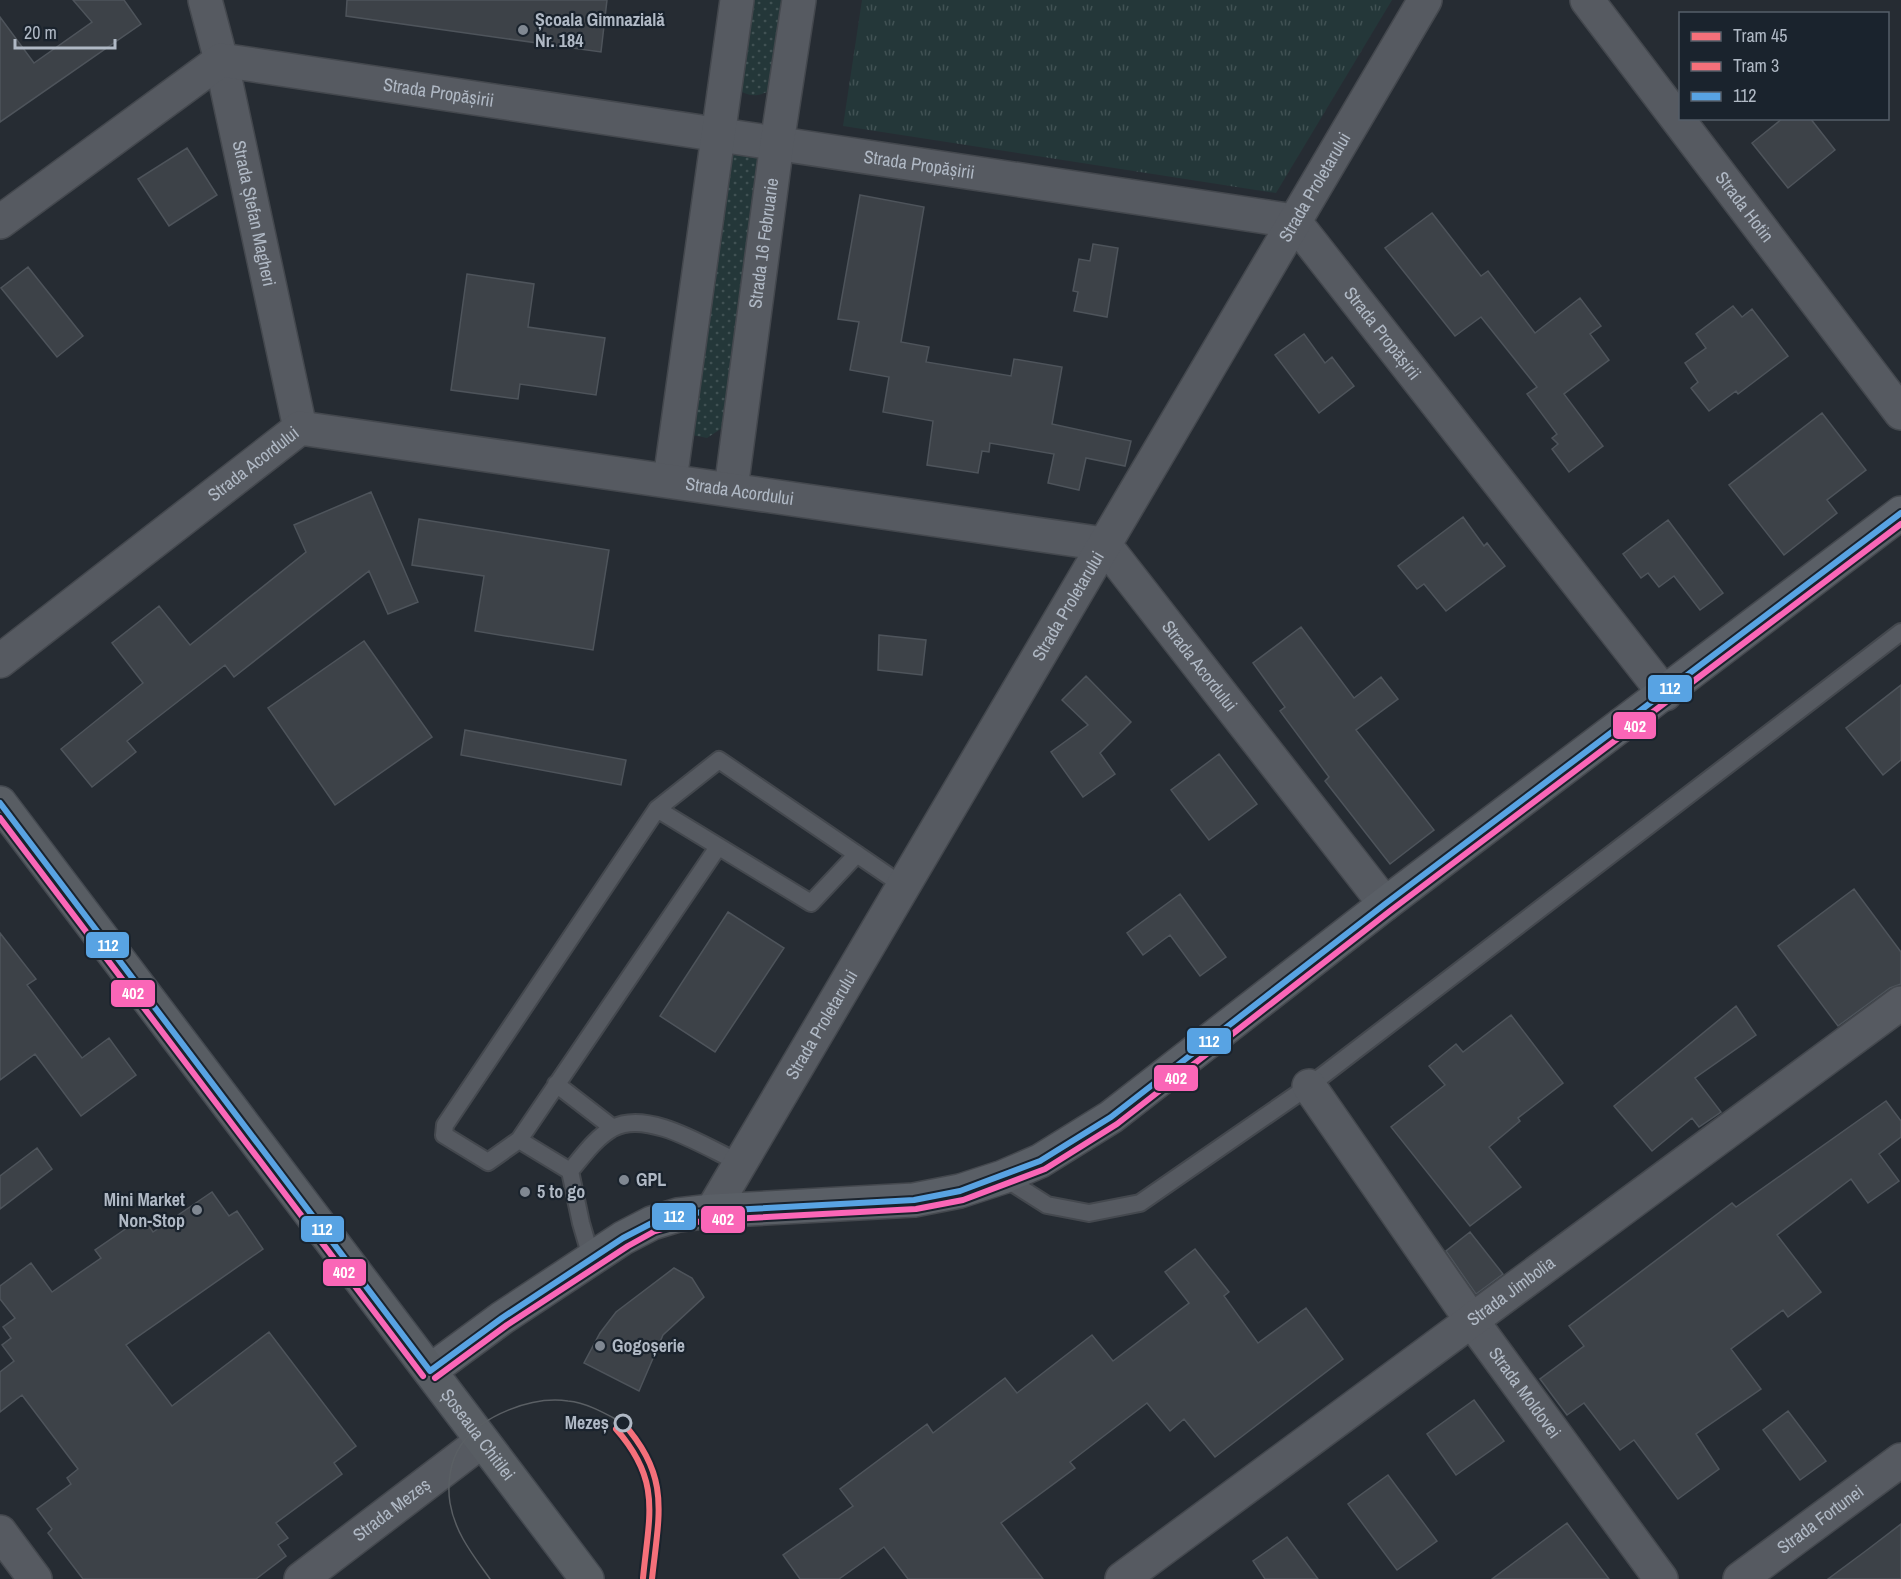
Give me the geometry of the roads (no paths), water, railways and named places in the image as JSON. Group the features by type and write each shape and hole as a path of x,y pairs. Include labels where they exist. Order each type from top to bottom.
{"main road":[{"name":"Șoseaua Chitilei","path":"0,803 586,1579"}],"street":[{"name":"Strada Ștefan Magheri","path":"205,0 221,60 300,428"},
{"path":"670,480 737,0"},
{"name":"Strada 16 Februarie","path":"731,489 777,143 800,0"},
{"name":"Strada Proletarului","path":"712,1211 1425,0"},
{"name":"Strada Hotin","path":"1587,0 1901,413"},
{"name":"Strada Propășirii","path":"221,60 1294,221 1665,693"},
{"path":"0,222 221,60"},
{"name":"Strada Acordului","path":"0,661 300,428 1104,544 1385,904"},
{"path":"430,1371 591,1257 652,1223 678,1215 712,1211 914,1200 960,1191 1003,1177 1040,1161 1111,1117 1385,904 1901,513"},
{"name":"Strada Jimbolia","path":"1122,1579 1901,1003"},
{"name":"Strada Moldovei","path":"1309,1086 1472,1321 1661,1579"},
{"name":"Strada Mezeș","path":"301,1579 482,1442"},
{"name":"Strada Fortunei","path":"1740,1579 1901,1460"},
{"path":"0,1532 36,1579"}],"lane":[{"path":"1003,1177 1047,1205 1089,1213 1140,1203 1309,1086 1901,632"},
{"path":"718,847 519,1140 488,1162 444,1135 445,1125 657,809 719,760 902,885"},
{"path":"657,809 811,903 857,854"},
{"path":"556,1084 613,1128"},
{"path":"570,1171 595,1142 613,1128 628,1122 659,1126 740,1163"},
{"path":"519,1140 570,1171 591,1257"}],"tram line":[{"path":"490,1579 460,1534 450,1503 450,1473 454,1458 470,1434 509,1410 554,1400 583,1404 623,1423"},
{"name":"45","path":"623,1423 649,1461 655,1479 659,1515 652,1579"},
{"name":"3","path":"616,1429 631,1448 646,1482 649,1517 643,1578"}],"place":[{"name":"Școala Gimnazială Nr. 184","path":"523,30"},
{"name":"GPL","path":"624,1180"},
{"name":"5 to go","path":"525,1192"},
{"name":"Mini Market Non-Stop","path":"197,1210"},
{"name":"Gogoșerie","path":"600,1346"},
{"name":"Mezeș","path":"623,1423"}]}
